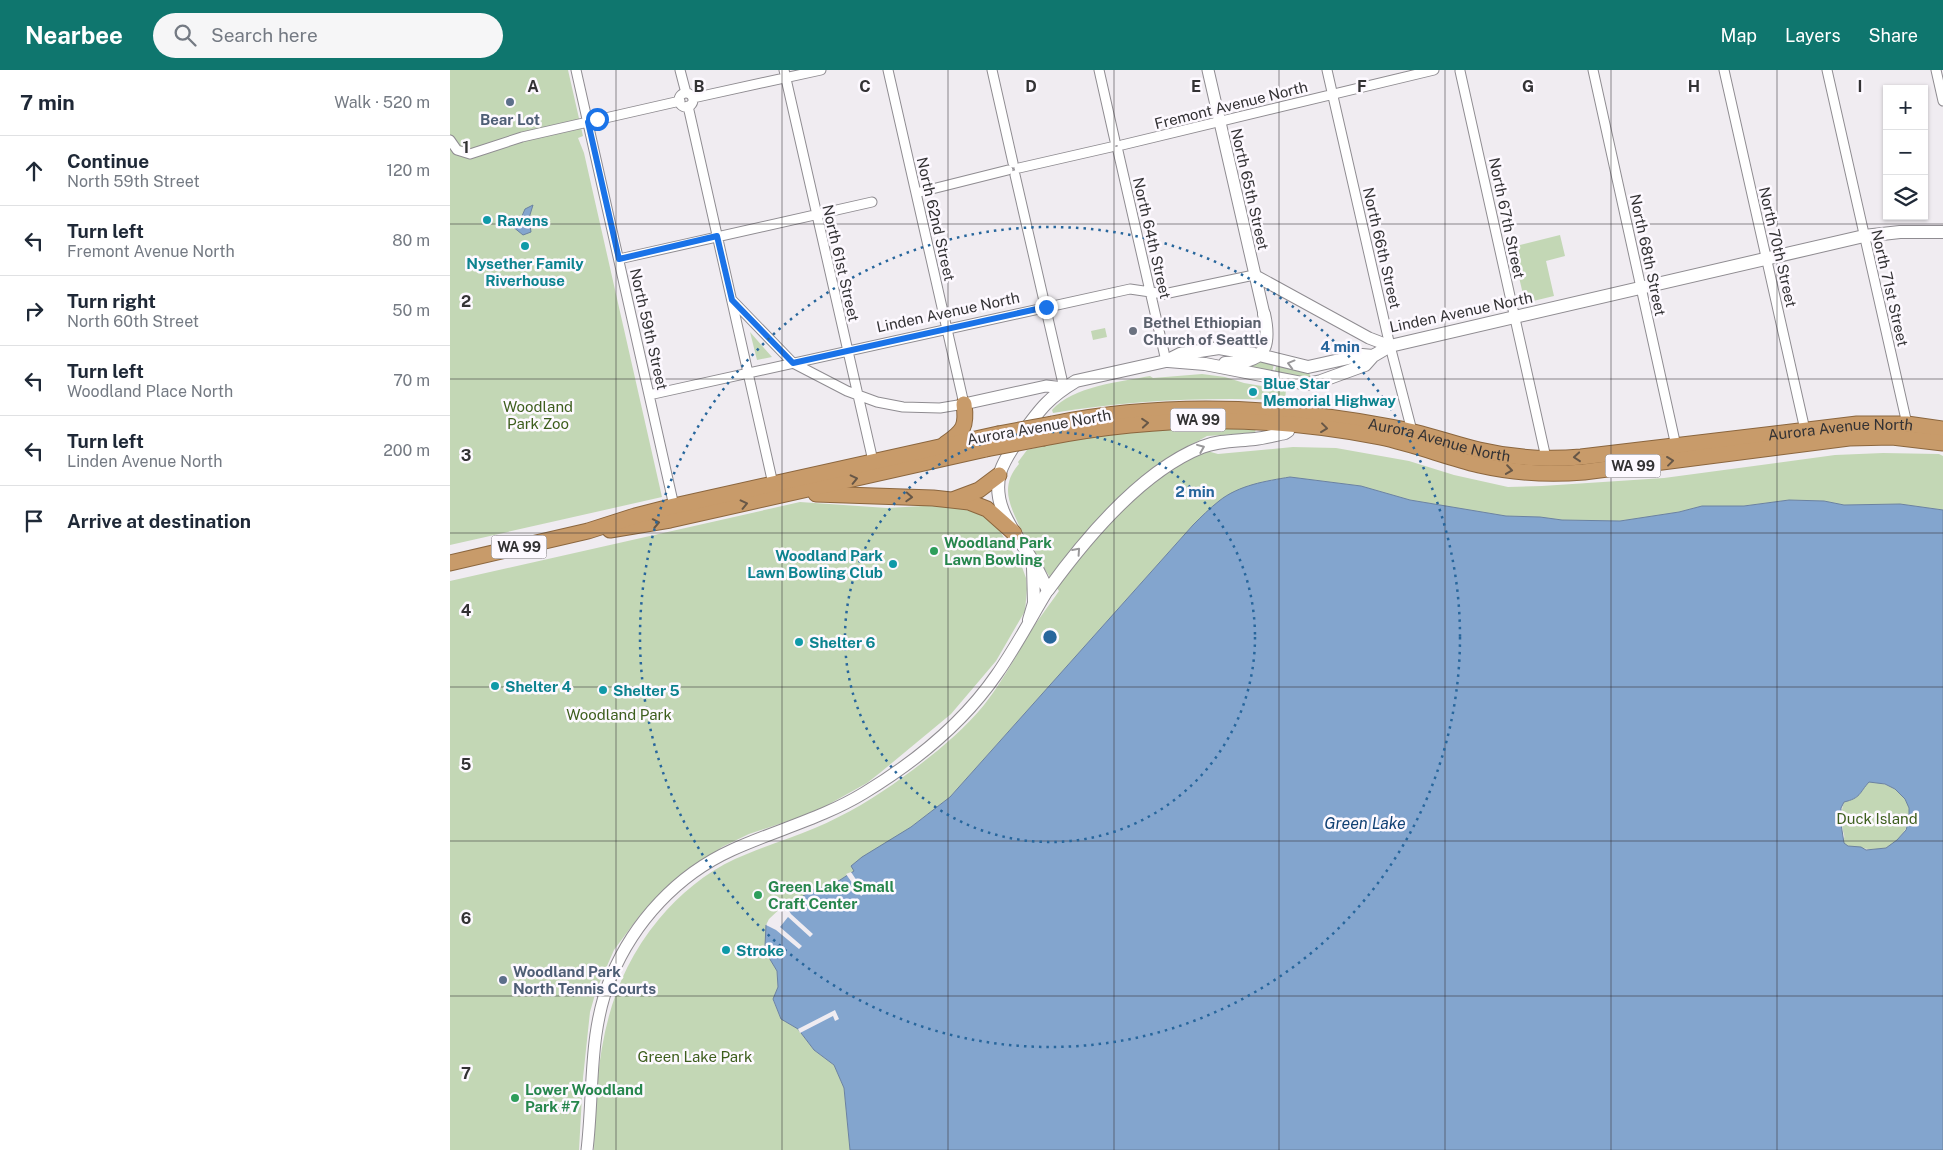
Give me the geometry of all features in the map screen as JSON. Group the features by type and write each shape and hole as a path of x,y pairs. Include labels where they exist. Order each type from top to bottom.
{"highway":[{"path":"942,446 960,433 965,424 964,404"},
{"name":"Aurora Avenue North","path":"450,563 588,531 674,506 998,434 1122,412 1178,408 1235,408 1309,414 1412,431 1491,452 1546,458 1581,457 1857,424 1907,424 1943,429"},
{"name":"Aurora Avenue North","path":"588,531 635,528 986,449 1044,438 1100,428 1163,422 1227,420 1290,424 1381,437 1496,468 1549,474 1584,472 1849,438 1892,437 1943,443"},
{"path":"953,499 979,490 999,475"},
{"path":"790,493 953,499 981,506 1014,533"}],"main road":[{"name":"Linden Avenue North","path":"1390,346 1864,236 1900,232 1943,232"},
{"path":"1264,314 1263,340 1257,350 1219,348 1180,354 1166,361 1076,381 1064,388 1046,402 1008,455 999,475 1000,505 1007,522 1032,560 1048,590 1066,564 1106,519 1145,483 1167,467 1203,446 1224,441 1257,439 1285,433 1288,431 1290,424"},
{"path":"1205,364 1244,362 1259,355 1266,345 1268,338 1264,314"},
{"path":"1166,361 1205,364 1303,384 1320,382 1365,365 1373,356 1390,346"},
{"path":"1219,348 1259,355 1296,365 1315,366 1362,355 1373,356"},
{"path":"1315,366 1320,382"},
{"path":"1029,620 1034,603 1032,560"}],"street":[{"name":"North 59th Street","path":"576,70 674,506"},
{"path":"680,70 773,484"},
{"path":"450,140 457,150 470,154 522,136 687,100 784,74 821,70"},
{"name":"North 62nd Street","path":"888,70 964,404"},
{"path":"732,300 793,363 825,381 858,396 877,402 903,407 940,408 1046,386 1064,388 992,70"},
{"name":"North 64th Street","path":"1099,70 1166,361"},
{"name":"North 65th Street","path":"1208,70 1264,314"},
{"name":"North 66th Street","path":"1327,70 1390,346 1412,431"},
{"name":"Fremont Avenue North","path":"916,193 1434,70"},
{"name":"North 67th Street","path":"1459,70 1546,458"},
{"name":"North 68th Street","path":"1593,70 1676,446"},
{"name":"North 70th Street","path":"1724,70 1805,430"},
{"name":"North 71st Street","path":"1827,70 1907,424"},
{"path":"1936,70 1943,101"},
{"name":"North 61st Street","path":"784,74 873,462"},
{"path":"619,259 872,202"},
{"name":"Linden Avenue North","path":"649,395 1130,289 1164,294 1254,275 1369,338 1390,346"},
{"path":"587,1150 592,1069 599,1013 615,967 632,937 646,918 679,884 716,858 746,844 831,811 864,793 924,751 950,727 988,686 1012,652 1048,590"}],"green space":[{"name":"Woodland Park Zoo","path":"450,70 568,70 583,136 578,138 584,153 662,497 450,545"},
{"path":"1560,235 1565,256 1546,261 1554,296 1525,303 1512,247"},
{"path":"1105,328 1107,337 1093,340 1091,331"},
{"path":"750,332 772,357 757,360"},
{"path":"1261,359 1274,363 1272,374 1241,366"},
{"path":"1277,363 1308,371 1312,379 1274,374"},
{"path":"1202,374 1286,390 1285,400 1227,399 1140,402 1053,413 1052,410 1072,395 1098,386 1150,376 1153,378"},
{"name":"Green Lake Park","path":"1256,428 1255,433 1207,436 1189,446 1218,454 1293,447 1336,448 1409,461 1454,475 1508,487 1664,478 1835,455 1883,453 1939,454 1943,456 1943,510 1900,504 1844,505 1824,501 1789,500 1744,506 1702,506 1679,512 1620,521 1562,520 1506,516 1410,500 1361,486 1290,477 1248,486 1221,500 1193,525 950,797 854,871 830,886 830,888 824,892 820,886 786,906 766,925 765,946 768,956 777,971 778,987 773,1000 781,1019 798,1029 814,1050 834,1065 844,1088 850,1150 594,1150 597,1087 600,1057 606,1028 625,972 640,945 659,919 684,893 713,871 745,855 827,823 893,784 935,753 966,725 990,697 1035,624 1059,591 1020,528 1010,502 1008,487 1012,473 1027,450 1063,441 1152,430"},
{"name":"Woodland Park","path":"800,502 887,508 941,505 967,508 983,515 998,528 1022,567 1027,589 1025,611 996,661 951,714 881,772 867,783 815,812 749,834 722,847 679,877 640,915 614,950 596,991 590,1012 583,1078 579,1150 450,1150 450,581"},
{"name":"Duck Island","path":"1869,782 1884,784 1894,788 1905,799 1910,813 1907,827 1903,833 1894,843 1885,848 1858,848 1844,843 1841,819 1844,802 1857,797"}],"water":[{"path":"533,205 529,218 531,232 523,235 512,226 519,223 525,209"},
{"name":"Green Lake","path":"1290,477 1361,486 1410,500 1506,516 1562,520 1620,521 1679,512 1702,506 1744,506 1789,500 1824,501 1844,505 1900,504 1943,510 1943,1150 850,1150 844,1088 834,1065 814,1050 798,1029 781,1019 773,999 778,987 777,971 768,956 765,946 766,925 786,906 820,886 824,892 830,888 854,871 851,866 862,857 911,827 950,797 1193,525 1219,501 1244,487","holes":["1869,782 1885,784 1895,789 1905,799 1909,808 1909,820 1906,830 1886,848 1866,850 1861,847 1848,846 1844,843 1841,824 1841,808 1844,802 1857,797"]}],"pier":[{"path":"851,872 865,893 861,896 846,874"},
{"path":"785,904 791,914 813,934 810,937 788,917 780,927 802,946 799,949 776,930 766,925 769,919"},
{"path":"835,1010 839,1019 835,1021 833,1016 800,1033 798,1029"}],"place":[{"name":"Bear Lot","path":"510,102"},
{"name":"Ravens","path":"487,220"},
{"name":"Nysether Family Riverhouse","path":"525,246"},
{"name":"Bethel Ethiopian Church of Seattle","path":"1133,331"},
{"name":"Blue Star Memorial Highway","path":"1253,392"},
{"name":"Woodland Park Lawn Bowling","path":"934,551"},
{"name":"Woodland Park Lawn Bowling Club","path":"893,564"},
{"name":"Shelter 6","path":"799,642"},
{"name":"Shelter 4","path":"495,686"},
{"name":"Shelter 5","path":"603,690"},
{"name":"Green Lake Small Craft Center","path":"758,895"},
{"name":"Stroke","path":"726,950"},
{"name":"Woodland Park North Tennis Courts","path":"503,980"},
{"name":"Lower Woodland Park #7","path":"515,1098"}],"route":[{"path":"597,119 588,122 619,259 717,236 732,300 793,363 1046,307"}]}
